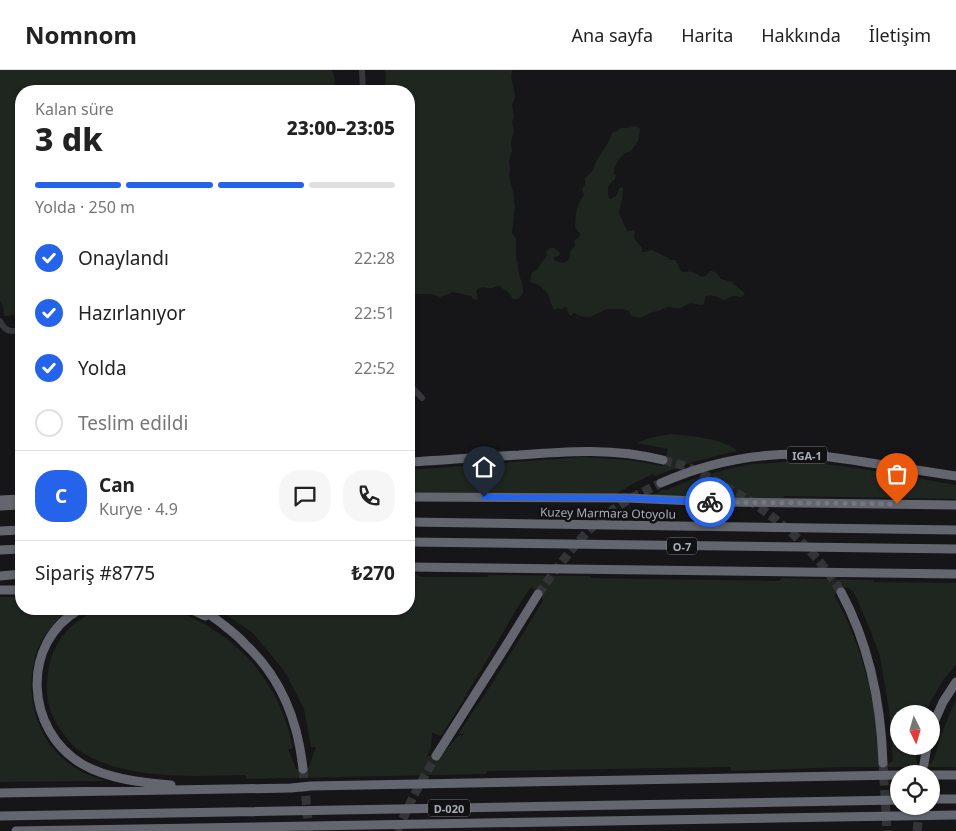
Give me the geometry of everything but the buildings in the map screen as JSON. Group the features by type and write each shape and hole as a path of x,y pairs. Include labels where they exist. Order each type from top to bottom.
{"highway":[{"path":"415,462 590,451 624,452 663,460"},
{"name":"IGA-1","path":"661,483 691,471 721,463 757,456 784,454 839,458 956,476"},
{"path":"415,497 627,498 718,502 956,506"},
{"path":"0,500 15,499"},
{"path":"0,506 15,505"},
{"name":"Kuzey Marmara Otoyolu","path":"415,522 956,530"},
{"path":"0,531 15,530"},
{"name":"O-7","path":"415,542 956,549"},
{"path":"0,550 15,549"},
{"path":"415,568 956,574"},
{"path":"0,576 15,575"},
{"path":"0,590 15,590"},
{"path":"840,592 861,635 872,672 878,706 883,763"},
{"path":"436,756 538,594"},
{"path":"72,615 62,623 50,638 41,658 37,682 39,703 47,728 57,742 74,759 96,771 128,780 145,782 175,785 300,784 311,786"},
{"path":"202,615 225,626"},
{"path":"211,615 246,644 277,684 287,701 295,722 303,770"},
{"path":"940,709 956,682"},
{"path":"924,764 926,755"},
{"path":"940,775 956,775"},
{"path":"0,793 890,776"},
{"path":"940,799 956,799"},
{"name":"D-020","path":"0,816 890,800"},
{"name":"D-020","path":"16,831 956,815"}],"street":[{"path":"362,70 363,85"},
{"path":"0,321 8,331 15,331"},
{"path":"415,390 422,398"}],"shaded area":[{"path":"0,70 331,70 334,75 334,85 15,85 15,313 4,316 3,306 0,301"},
{"path":"384,70 512,70 511,78 515,98 512,104 514,130 511,142 512,151 509,161 509,175 515,206 512,233 516,238 516,259 523,289 523,293 518,299 513,299 508,292 499,286 478,289 476,291 477,300 471,296 453,292 440,297 432,294 415,294 415,85 385,85 386,73"},
{"path":"630,126 640,129 638,141 631,151 619,159 614,169 615,179 608,186 608,196 610,199 616,195 619,188 623,187 619,214 627,231 635,230 634,238 642,248 642,252 652,250 670,260 675,260 682,272 690,272 703,277 710,271 716,272 721,279 732,282 743,292 745,294 742,297 733,296 725,300 708,296 705,297 704,304 702,305 690,303 681,308 667,307 640,318 631,316 629,311 621,309 605,310 590,317 574,313 570,316 565,307 553,309 548,294 539,285 530,281 532,273 537,270 550,248 554,248 560,253 559,256 554,257 554,260 563,263 568,261 570,252 575,246 574,241 580,234 575,227 576,211 584,194 582,190 585,178 592,172 612,133 620,128"},
{"path":"670,434 696,437 724,443 737,451 693,462 655,476 653,474 613,496 415,493 415,470 582,457 629,460 663,466 668,449 637,443"},
{"path":"785,462 850,467 956,485 956,499 654,496 653,494 693,479 731,468 753,464"},
{"path":"415,574 418,574 420,577 487,577 489,575 590,576 590,578 779,581 782,578 956,583 956,665 943,680 929,705 890,705 890,722 880,656 860,606 853,591 847,587 834,595 853,635 867,677 876,720 881,764 889,764 893,760 893,755 916,755 918,765 731,771 731,767 487,771 486,774 246,779 246,775 160,775 118,768 98,761 80,751 71,744 60,729 48,701 48,672 53,653 68,630 87,615 187,615 229,641 255,666 275,696 283,713 293,748 288,749 296,769 308,769 316,747 311,747 304,709 285,672 253,633 227,615 415,615","holes":["531,587 542,595 543,601 458,734 465,734 458,736 440,756 427,756 431,748 432,733 441,736"]},
{"path":"0,597 15,597 15,615 62,615 41,642 34,663 32,693 38,721 44,735 62,758 74,767 106,781 0,782"},
{"path":"956,700 956,767 918,765 930,764 936,755 940,755 940,740"}],"tunnel":[{"path":"663,460 685,466 702,474 762,509 806,547 831,576 841,592"},
{"path":"538,594 571,550 590,529 622,504 661,483"},
{"path":"397,831 414,795 436,756"},
{"path":"883,763 887,831"},
{"path":"303,769 309,831"},
{"path":"917,831 919,815"}],"way so far":[{"path":"710,502 897,504"}],"route":[{"path":"484,497 627,498 710,502"}]}
